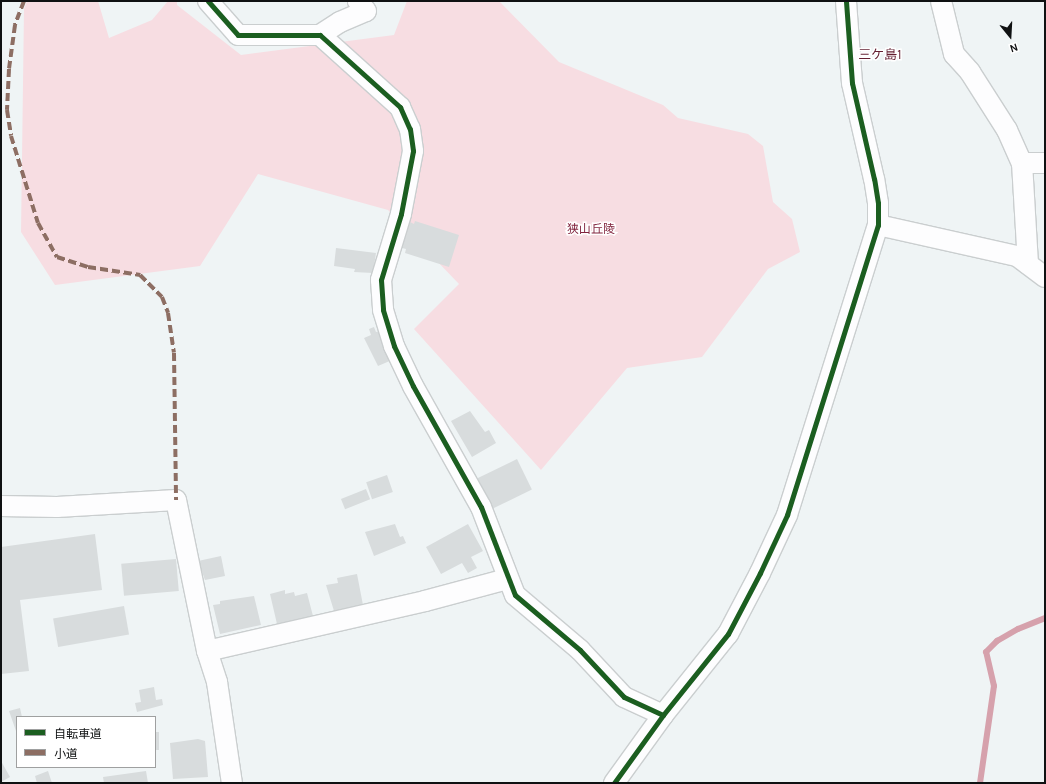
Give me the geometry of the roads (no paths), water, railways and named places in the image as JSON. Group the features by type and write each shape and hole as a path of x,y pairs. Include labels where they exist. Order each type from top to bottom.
{"street":[{"path":"208,1 238,35 320,34 340,22 366,11 358,1"},
{"path":"614,783 663,715 728,634 787,515 878,225 878,203 874,179 852,83 846,1"},
{"path":"941,1 954,54 970,72 1007,130 1022,163 1028,264"},
{"path":"320,34 400,107 410,128 413,151 409,180 381,280 383,310 394,346 413,386 481,507 507,579 515,595 580,650 624,697 663,715"},
{"path":"1022,163 1045,163"},
{"path":"878,225 1017,256 1045,277"},
{"path":"1,506 57,507 176,500 206,651 217,682 232,783"},
{"path":"206,651 425,601 507,579"}],"waterway":[{"path":"980,783 994,686 986,652 997,641 1018,629 1045,618"}],"district":[{"name":"三ケ島1","path":"880,55"}],"park label":[{"name":"狭山丘陵","path":"591,230"}]}
